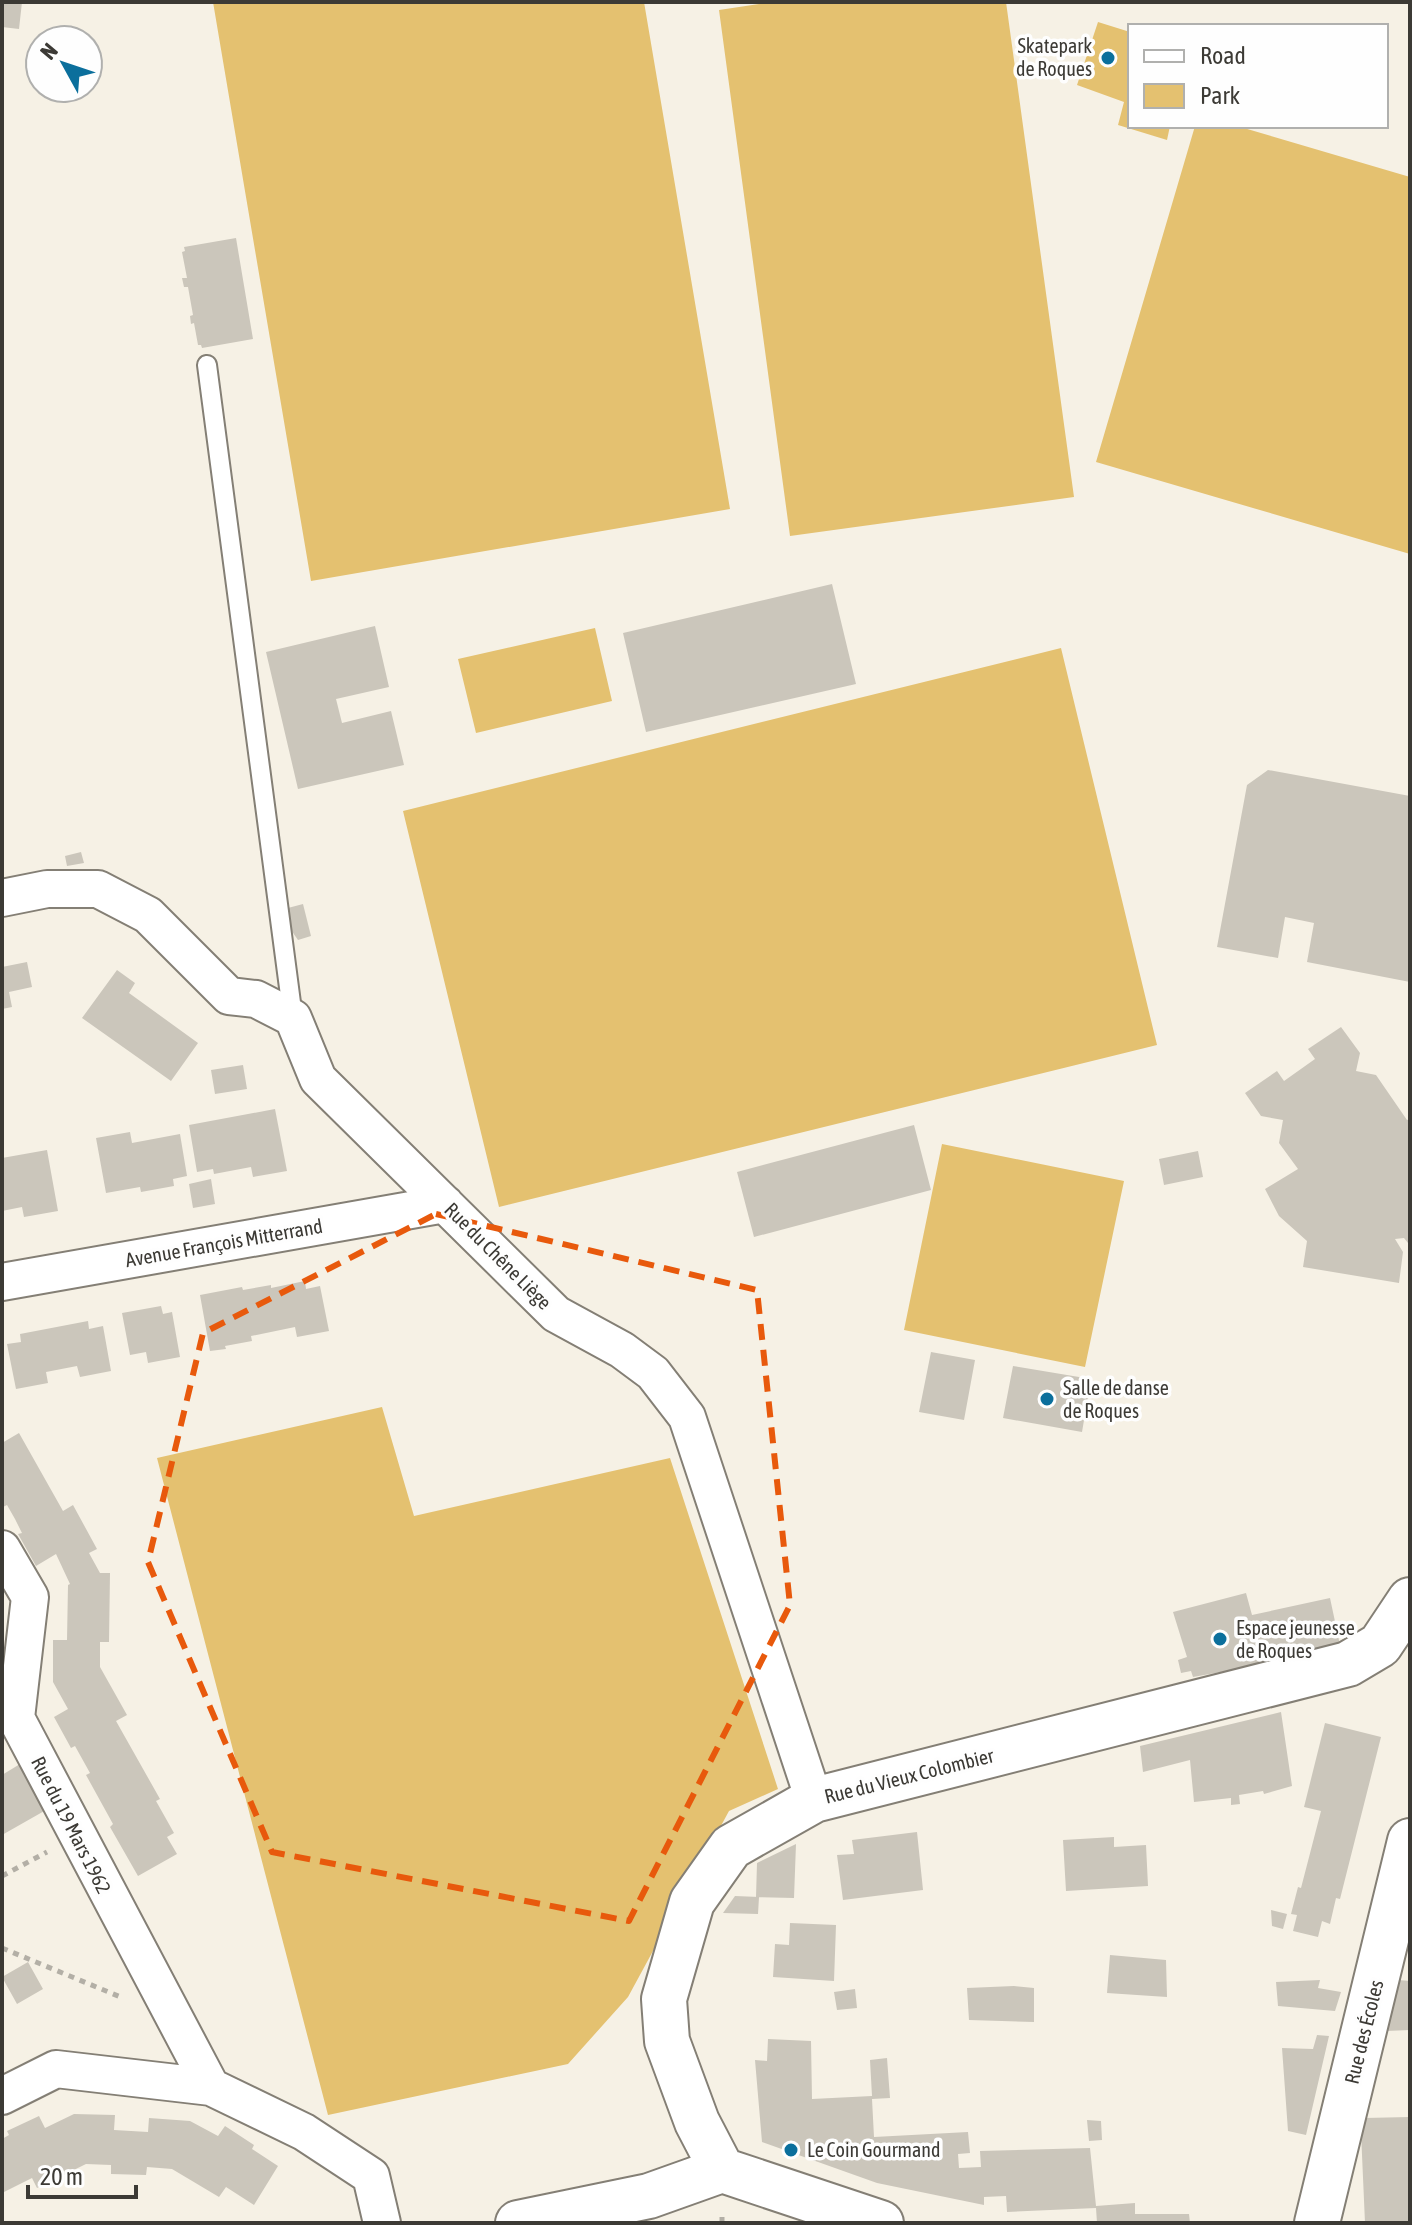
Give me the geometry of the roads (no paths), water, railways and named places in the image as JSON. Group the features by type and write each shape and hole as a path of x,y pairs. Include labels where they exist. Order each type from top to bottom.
{"street":[{"path":"2,898 47,889 98,889 148,915 229,996 256,999 293,1018"},
{"name":"Rue du Chêne Liège","path":"293,1018 318,1079 556,1314 622,1350 653,1373 687,1417 814,1800"},
{"name":"Avenue François Mitterrand","path":"2,1282 445,1204"},
{"name":"Rue du 19 Mars 1962","path":"2,1549 30,1597 9,1722 76,1836 211,2087"},
{"name":"Rue du Vieux Colombier","path":"722,2170 697,2122 667,2041 664,1999 692,1902 731,1847 814,1800 1348,1664 1380,1645 1410,1600"},
{"name":"Rue des Écoles","path":"1317,2223 1410,1841"},
{"path":"2,2096 56,2069 211,2087 304,2132 371,2176 382,2223"},
{"path":"518,2223 649,2196 722,2170 881,2223"}],"lane":[{"path":"207,365 293,1018"}],"place":[{"name":"Skatepark de Roques","path":"1108,58"},
{"name":"Salle de danse de Roques","path":"1047,1399"},
{"name":"Espace jeunesse de Roques","path":"1220,1639"},
{"name":"Le Coin Gourmand","path":"791,2150"}]}
